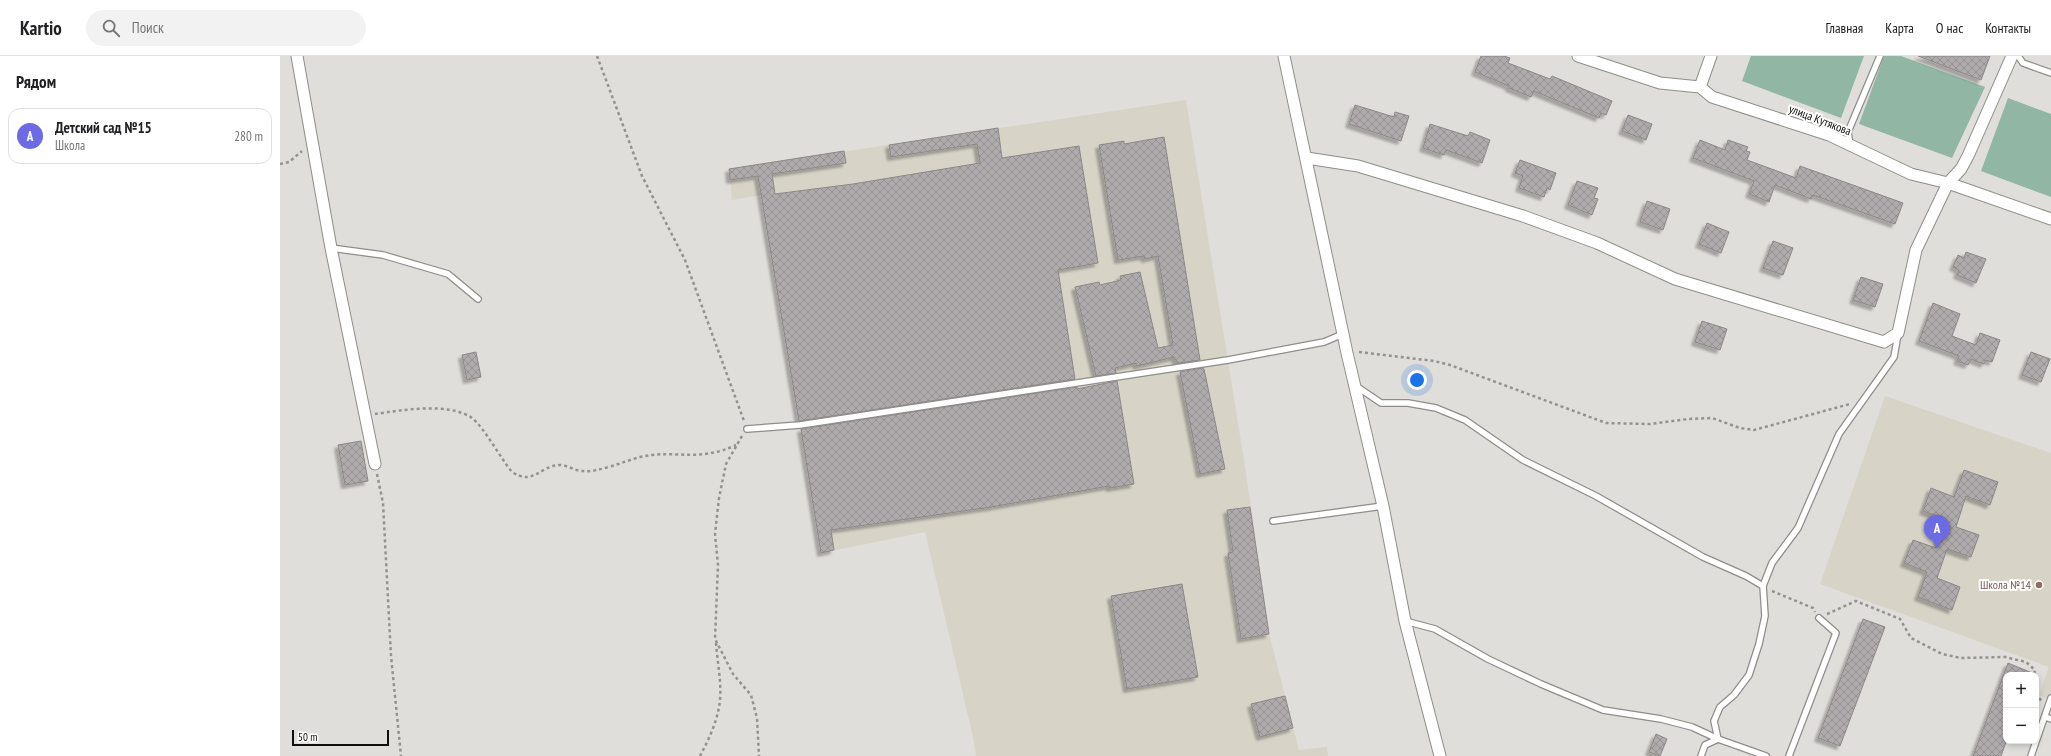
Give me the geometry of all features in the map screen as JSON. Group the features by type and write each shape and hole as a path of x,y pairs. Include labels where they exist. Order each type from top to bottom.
{"street":[{"path":"297,56 331,248 375,464"},
{"path":"1284,56 1307,158 1347,353 1356,386 1383,506 1405,621 1440,756"},
{"name":"улица Кутякова","path":"1578,56 1660,83 1700,87 1712,97 1829,136 1911,174 1948,182 2051,219"},
{"path":"1700,87 1711,56"},
{"path":"1307,158 1358,166 1523,216 1597,243 1675,279 1884,342 1898,333 1916,250 1948,182 1961,169 1968,156 2012,56"}],"lane":[{"path":"1850,146 1848,132 1880,56"},
{"path":"2018,56 2023,63 2051,73"},
{"path":"331,248 383,254 448,274 478,300"},
{"path":"1718,739 1714,721 1720,707 1734,695 1749,675 1759,644 1764,616 1764,586 1772,563 1798,528 1839,434 1894,357 1898,333"},
{"path":"747,429 800,425 1228,360 1324,342 1343,334"},
{"path":"1356,386 1381,403 1408,404 1436,408 1465,420 1523,460 1596,496 1703,557 1746,576 1764,586"},
{"path":"1273,521 1383,506"},
{"path":"1789,756 1836,633 1819,618"},
{"path":"1405,621 1435,629 1488,659 1541,684 1603,710 1661,719 1692,727 1718,739 1766,756"},
{"path":"2030,756 2048,718 2051,698"},
{"path":"1701,756 1705,744 1718,739"}],"path":[{"path":"597,56 642,176 685,260 747,429 736,445 726,464 719,498 715,534 718,565 715,639 720,686 719,706 708,741 700,756"},
{"path":"280,164 289,162 313,142"},
{"path":"1347,353 1370,352 1450,365 1606,424 1650,424 1688,419 1712,418 1740,428 1754,430 1862,400"},
{"path":"364,415 412,409 443,409 462,413 473,419 512,472 520,477 530,478 552,466 562,465 584,472 641,457 706,455 736,445"},
{"path":"375,464 383,503 391,656 400,756"},
{"path":"1764,586 1781,596 1813,608 1819,618 1856,601 1900,619 1912,638 1942,654 1961,658 2005,657 2026,662 2035,670 2035,672"},
{"path":"715,639 733,674 751,695 757,718 759,756"}],"shaded area":[{"path":"1186,100 1246,473 1269,634 1299,750 1327,747 1328,756 976,756 973,737 925,532 821,553 761,195 732,200 729,169"},
{"path":"1885,396 2051,453 2051,700 2039,695 2049,667 1820,584"}],"green space":[{"path":"1751,56 1864,56 1841,118 1742,81"},
{"path":"1884,56 1901,56 1985,87 1952,158 1859,124"},
{"path":"2008,98 2051,114 2051,197 1981,171"}],"building":[{"path":"1481,56 1504,56 1510,58 1508,63 1550,79 1552,76 1612,101 1606,115 1601,113 1599,118 1534,91 1531,97 1475,72"},
{"path":"1918,56 1990,56 1981,80"},
{"path":"1355,105 1394,117 1395,112 1409,116 1401,141 1349,124"},
{"path":"1628,115 1652,124 1646,140 1622,131"},
{"path":"1430,124 1468,136 1470,132 1490,140 1482,163 1446,150 1444,155 1423,148"},
{"path":"998,128 1002,158 1079,146 1098,263 1058,270 1075,379 799,421 758,176 730,180 729,169 844,151 846,163 772,174 775,194 853,184 980,163 977,144 891,157 889,145"},
{"path":"1164,137 1200,360 1178,363 1174,357 1137,366 1136,363 1115,368 1116,373 1096,376 1075,287 1099,282 1100,285 1121,280 1120,276 1140,272 1158,348 1173,345 1158,256 1145,259 1144,256 1118,260 1099,145 1124,141 1124,144"},
{"path":"1700,140 1725,150 1728,140 1748,147 1746,151 1750,152 1747,160 1796,178 1800,166 1903,203 1895,224 1813,195 1811,199 1775,185 1769,202 1749,194 1754,181 1693,158"},
{"path":"1520,160 1556,173 1550,190 1547,188 1544,197 1519,188 1523,176 1515,173"},
{"path":"1577,181 1598,188 1594,198 1598,199 1592,215 1568,205"},
{"path":"1647,201 1670,209 1663,230 1640,222"},
{"path":"1707,223 1729,232 1721,253 1699,244"},
{"path":"1773,241 1793,248 1783,275 1763,268"},
{"path":"1966,252 1986,259 1976,283 1957,275 1959,270 1953,267 1958,255 1964,258"},
{"path":"1861,277 1883,284 1875,307 1853,300"},
{"path":"1933,303 1960,314 1952,336 1976,345 1980,333 2000,340 1992,362 1986,360 1984,364 1971,359 1968,365 1957,361 1959,356 1919,341"},
{"path":"1702,321 1727,329 1720,350 1695,342"},
{"path":"476,352 481,377 467,380 462,355"},
{"path":"2031,352 2050,359 2041,382 2022,375"},
{"path":"1202,368 1204,369 1225,469 1200,474 1180,372"},
{"path":"1117,381 1134,484 1110,488 1109,486 991,507 831,530 834,550 821,553 801,429 1077,387 1077,389"},
{"path":"361,441 368,481 345,485 338,445"},
{"path":"1964,470 1998,482 1990,505 1966,496 1956,527 1979,535 1971,557 1947,549 1937,578 1960,587 1952,610 1918,597 1927,572 1904,563 1913,540 1936,548 1946,519 1923,511 1931,488 1954,497"},
{"path":"1250,507 1269,634 1241,639 1228,553 1233,552 1227,510"},
{"path":"1182,584 1198,677 1127,689 1111,596"},
{"path":"1863,619 1885,627 1840,746 1818,738"},
{"path":"2008,663 2030,672 2005,672"},
{"path":"2003,676 2003,744 2005,744 2001,756 1973,756"},
{"path":"1285,696 1293,728 1260,737 1251,704"},
{"path":"1656,734 1667,739 1660,756 1649,752"}],"place":[{"name":"Детский сад №15","path":"1937,548"},
{"name":"Школа №14","path":"2039,585"}]}
